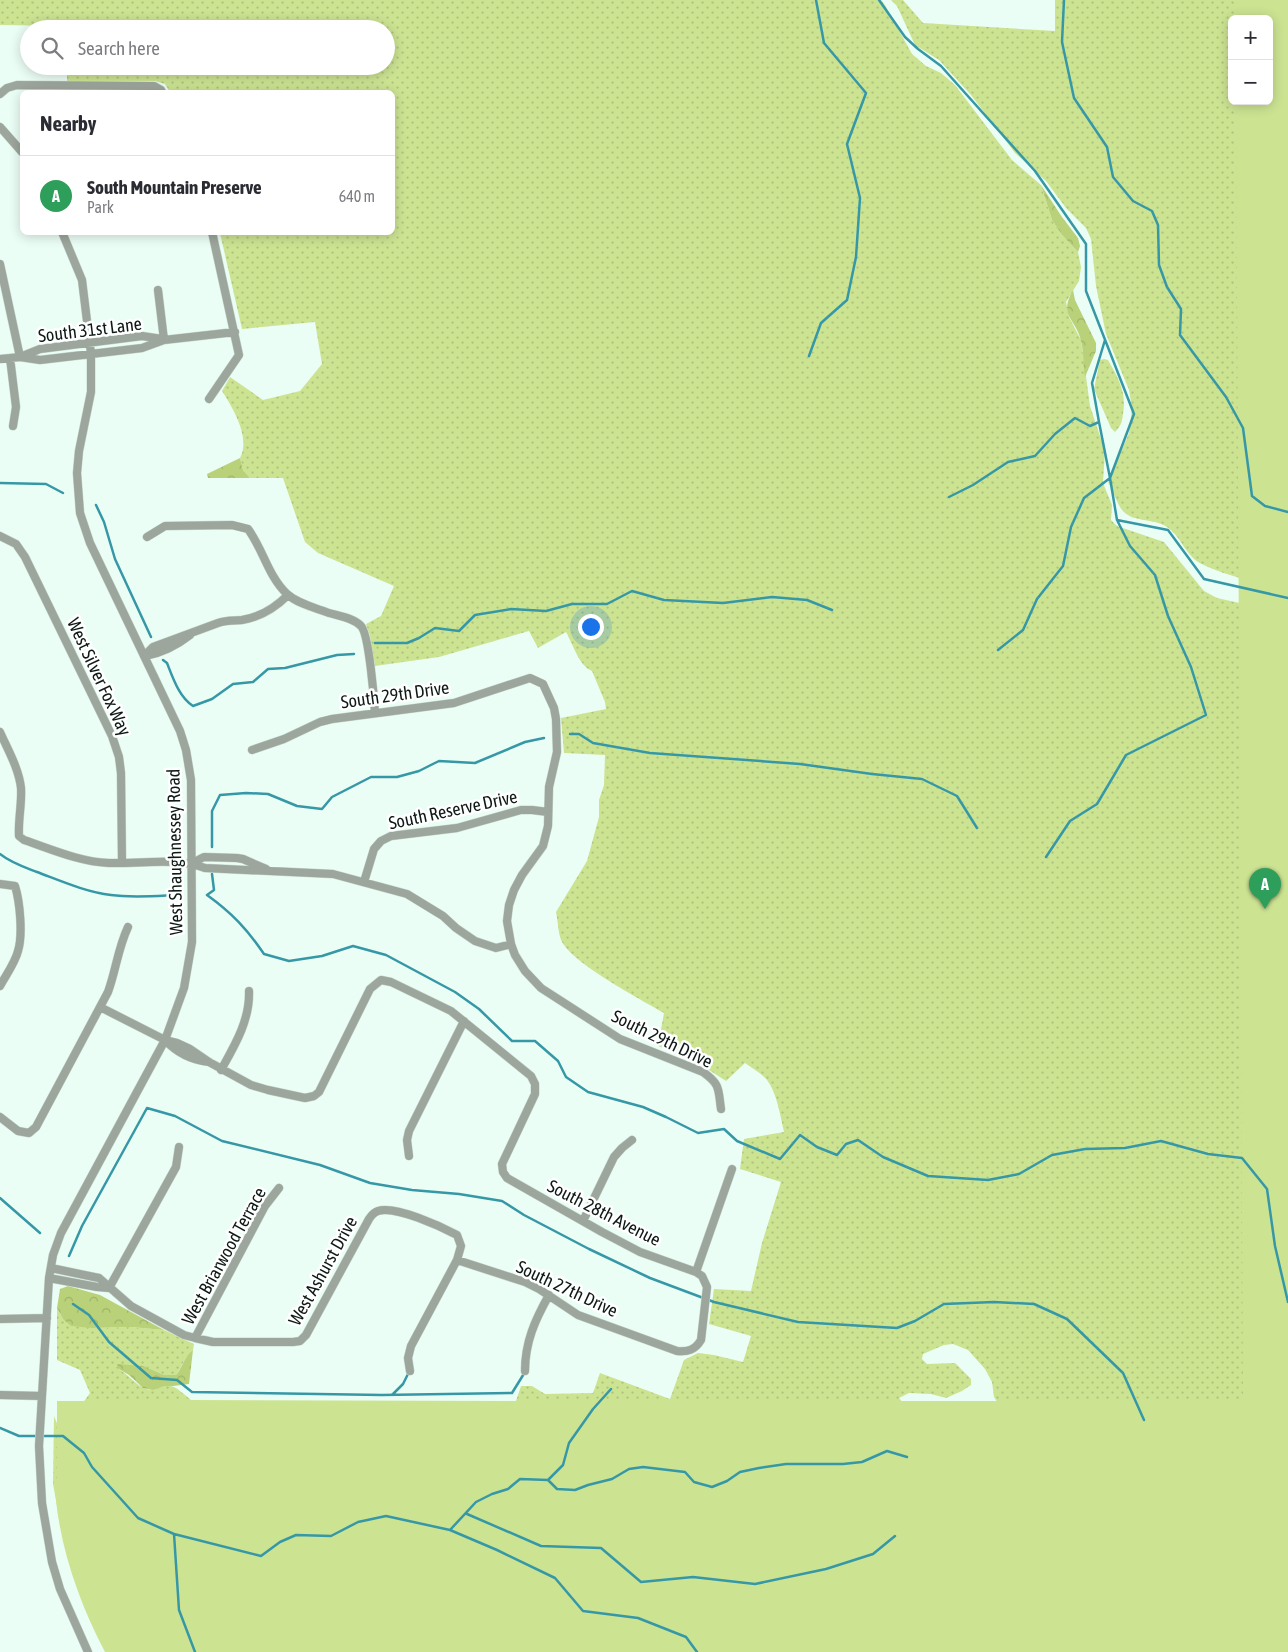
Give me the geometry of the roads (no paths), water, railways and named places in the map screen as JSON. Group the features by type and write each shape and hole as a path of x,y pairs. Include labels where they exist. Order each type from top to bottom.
{"street":[{"path":"0,94 7,88 18,85 154,86 160,90"},
{"path":"0,127 20,150"},
{"name":"West Shaughnessey Road","path":"63,235 82,280 91,354 91,392 77,460 80,512 90,543 180,731 186,750 191,780 191,954 184,988 165,1040 61,1233 50,1268 40,1416 39,1468 44,1522 52,1562 60,1589 88,1652"},
{"path":"209,399 239,355 213,235"},
{"path":"0,264 20,357"},
{"path":"158,290 164,340"},
{"name":"South 31st Lane","path":"0,359 20,357 40,360 58,358 142,348 164,340 235,332"},
{"name":"South 31st Lane","path":"20,357 40,349 142,336 164,340"},
{"path":"126,338 127,350"},
{"path":"57,347 58,358"},
{"path":"10,358 16,407 13,426"},
{"path":"147,538 164,526 232,525 248,529 254,537 267,568 288,595 307,605 352,620 362,626 366,638 376,713"},
{"name":"West Silver Fox Way","path":"0,536 16,544 25,557 112,736 119,757 121,773 122,862"},
{"path":"144,656 156,654 174,647 192,634 225,620 242,620 264,614 288,595"},
{"name":"South 29th Drive","path":"252,750 284,739 320,722 454,703 530,678 543,684 554,708 557,742 549,787 548,826 543,846 522,875 509,905 508,921 511,944 524,970 541,988 620,1039 703,1072 711,1078 718,1086 721,1110"},
{"path":"0,732 21,787 19,836 24,840 79,858 108,863 192,863 205,868 333,874 407,894 443,916 475,941 496,948 511,944"},
{"name":"South Reserve Drive","path":"364,882 374,849 381,841 390,836 457,828 521,810 548,812"},
{"path":"192,863 204,857 244,859 268,870"},
{"path":"228,858 228,868"},
{"path":"0,884 14,886 19,900 18,951 0,986"},
{"path":"0,1117 18,1131 29,1133 36,1127 100,1007 113,978 121,941 128,927"},
{"path":"100,1007 165,1040 177,1043 188,1052 259,1088 305,1098 314,1096 319,1092 370,989 381,980 390,982 442,1007 464,1021 409,1131 407,1140 409,1156"},
{"path":"222,1070 246,1019 249,991"},
{"name":"South 28th Avenue","path":"464,1021 530,1076 535,1084 535,1094 502,1164 503,1172 507,1178 640,1252 696,1272"},
{"path":"583,1222 614,1157 632,1140"},
{"path":"109,1288 176,1167 179,1147"},
{"path":"696,1272 732,1169"},
{"name":"West Briarwood Terrace","path":"195,1338 265,1206 279,1188"},
{"name":"West Ashurst Drive","path":"195,1338 213,1342 300,1341 306,1336 369,1219 376,1211 383,1210 406,1214 434,1223 457,1235 461,1246 457,1260"},
{"path":"410,1371 408,1358 411,1346 457,1260"},
{"name":"South 27th Drive","path":"457,1260 525,1282 549,1295 578,1315 677,1351 692,1350 698,1346 700,1340 707,1287 705,1281 696,1272"},
{"path":"50,1268 99,1278 131,1306 184,1335 195,1338"},
{"path":"86,1285 88,1276"},
{"path":"49,1278 109,1288"},
{"path":"525,1371 525,1357 533,1326 549,1295"},
{"path":"0,1319 47,1318"},
{"path":"0,1395 42,1396"}],"waterway":[{"path":"809,356 821,323 847,300 856,257 860,198 847,144 866,93 824,43 816,0"},
{"path":"879,0 905,37 941,66 1035,171 1086,244 1086,291 1134,414 1110,478 1117,520 1168,530 1204,579 1288,598"},
{"path":"1064,0 1062,42 1074,98 1107,147 1113,177 1133,201 1152,211 1158,225 1159,265 1167,287 1181,309 1180,335 1226,397 1243,428 1252,496 1265,506 1288,512"},
{"path":"949,497 973,485 1008,462 1035,456 1055,434 1075,418 1090,426 1099,422 1092,383 1105,340"},
{"path":"998,650 1023,630 1037,599 1063,566 1071,527 1084,498 1110,478 1099,422"},
{"path":"0,483 46,484 63,493"},
{"path":"96,505 104,522 115,559 151,637"},
{"path":"1046,857 1070,821 1097,804 1126,755 1206,715 1191,667 1168,616 1155,575 1130,546 1117,520"},
{"path":"375,643 407,643 435,628 459,631 475,615 511,609 546,611 572,604 607,604 632,591 664,600 723,603 772,597 807,600 832,610"},
{"path":"163,660 167,663 180,692 193,706 212,699 233,684 253,682 268,669 285,668 337,655 354,654"},
{"path":"570,734 579,734 593,743 650,753 800,764 922,779 957,796 977,828"},
{"path":"212,847 212,811 220,795 268,794 297,806 322,809 332,797 371,777 397,777 419,771 439,761 475,763 525,742 544,738"},
{"path":"0,854 22,866 92,891 127,896 176,895"},
{"path":"212,874 214,890 207,895 238,922 264,954 289,961 322,956 353,946 386,955 455,992 479,1009 512,1041 535,1041 558,1061 566,1077 588,1092 643,1107 698,1133 724,1129 737,1141 780,1159 800,1135 817,1147 837,1155 846,1144 858,1140 883,1157 928,1176 988,1180 1019,1174 1052,1155 1085,1149 1125,1148 1161,1141 1208,1154 1242,1158 1267,1189 1275,1246 1288,1302"},
{"path":"69,1256 82,1226 147,1108 175,1116 222,1141 320,1165 370,1183 502,1201 524,1215 589,1249 650,1278 714,1302 798,1322 897,1328 915,1321 944,1304 994,1302 1034,1304 1067,1319 1123,1373 1144,1420"},
{"path":"0,1198 40,1233"},
{"path":"73,1304 89,1315 109,1342 151,1378 177,1380 192,1392 382,1395 512,1393 525,1372"},
{"path":"392,1395 403,1384 409,1372"},
{"path":"548,1480 563,1465 569,1443 593,1409 611,1389"},
{"path":"0,1428 19,1436 63,1436 84,1453 92,1467 138,1518 174,1534 261,1556 280,1542 296,1535 331,1536 358,1522 386,1516 450,1530 476,1502 508,1489 520,1479 548,1480 557,1489 575,1490 612,1479 629,1469 643,1467 685,1472 694,1482 712,1487 727,1481 740,1472 759,1468 786,1464 862,1462 887,1451 907,1457"},
{"path":"467,1514 541,1546 601,1548 641,1582 693,1577 755,1584 826,1569 873,1554 895,1536"},
{"path":"450,1530 555,1578 583,1611 638,1618 686,1637 697,1652"},
{"path":"174,1534 179,1610 195,1652"}],"place":[{"name":"South Mountain Preserve","path":"1265,909"}]}
